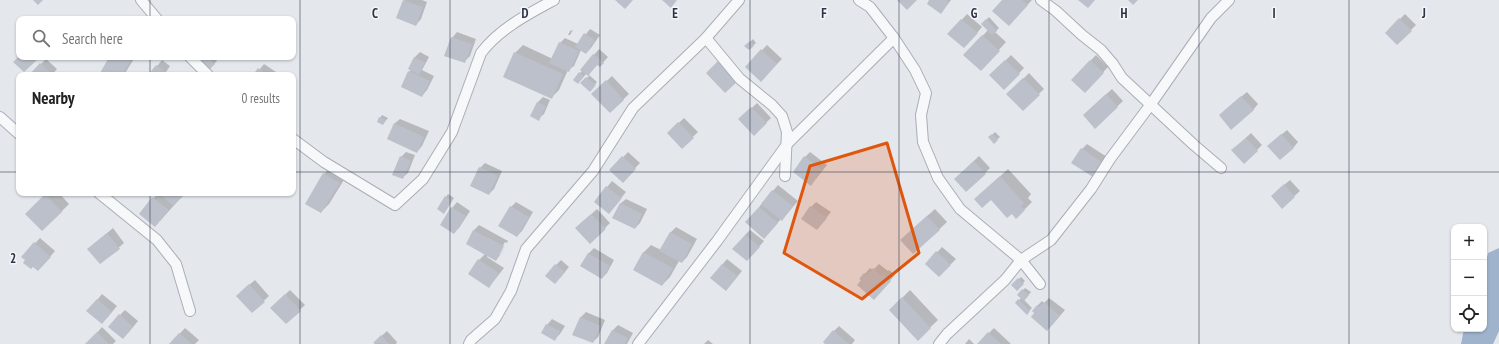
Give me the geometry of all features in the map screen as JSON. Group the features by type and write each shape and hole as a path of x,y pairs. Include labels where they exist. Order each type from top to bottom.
{"street":[{"path":"296,141 324,162 395,205 423,180 452,132 481,53 489,42 530,13 554,0"},
{"path":"469,344 471,340 495,319 511,291 526,249 593,171 633,108 706,38 739,0"},
{"path":"858,0 870,7 894,38 915,70 926,93 921,115 923,142 938,178 960,209 1021,260 1040,284"},
{"path":"1041,0 1101,50 1122,78 1221,168"},
{"path":"939,344 947,334 1005,280 1021,260 1051,240 1091,189 1110,159 1152,104 1211,18 1229,0"},
{"path":"146,2 155,16"},
{"path":"706,38 740,79 772,105 782,116 788,132 785,176"},
{"path":"638,344 717,241 788,143 894,38"},
{"path":"193,60 205,72"},
{"path":"0,117 16,131"},
{"path":"103,196 157,240 176,264 190,311"}],"highlighted area":[{"path":"887,143 919,253 862,299 784,253 810,166"}],"water":[{"path":"1499,248 1499,331 1493,344 1461,344 1463,332 1487,332 1488,253"}],"building":[{"path":"33,0 43,0 38,5"},
{"path":"403,0 423,7 416,26 396,18"},
{"path":"615,0 633,0 625,9"},
{"path":"662,0 677,0 671,8"},
{"path":"897,0 917,0 907,10"},
{"path":"929,0 946,0 949,2 941,14 927,4"},
{"path":"1002,0 1022,0 1028,5 1009,26 992,11"},
{"path":"1078,0 1095,0 1088,8"},
{"path":"1128,0 1138,0 1133,5"},
{"path":"1399,18 1412,31 1397,45 1385,33"},
{"path":"961,19 978,33 964,48 947,34"},
{"path":"986,19 997,31 992,35 981,24"},
{"path":"584,33 595,40 586,54 575,47"},
{"path":"982,35 1000,51 981,71 963,55"},
{"path":"451,37 472,44 465,63 444,56"},
{"path":"750,41 754,46 749,50 744,46"},
{"path":"559,42 579,51 569,72 549,63"},
{"path":"761,49 777,64 761,82 745,67"},
{"path":"514,52 563,74 552,99 503,77"},
{"path":"593,54 604,63 600,67 597,65 588,76 580,70"},
{"path":"414,57 425,62 419,75 408,69"},
{"path":"16,59 37,60 24,72 13,62"},
{"path":"107,60 131,60 124,72 101,72"},
{"path":"210,60 215,64 210,69 201,61"},
{"path":"719,60 738,81 725,93 706,73"},
{"path":"1005,60 1020,74 1004,90 989,75"},
{"path":"1090,60 1104,73 1085,93 1071,80"},
{"path":"40,63 50,72 32,72"},
{"path":"156,65 166,72 150,72"},
{"path":"258,68 264,72 255,72"},
{"path":"408,71 430,81 422,97 401,87"},
{"path":"579,72 584,76 578,84 573,80"},
{"path":"586,77 596,85 590,92 580,83"},
{"path":"1023,78 1040,95 1023,111 1006,94"},
{"path":"606,80 624,100 610,113 591,94"},
{"path":"1106,94 1118,107 1095,129 1083,115"},
{"path":"1241,96 1254,110 1231,130 1219,115"},
{"path":"537,102 546,106 539,121 530,116"},
{"path":"751,107 767,123 754,136 738,119"},
{"path":"379,117 386,120 383,125 377,122"},
{"path":"678,122 694,138 682,149 667,133"},
{"path":"394,123 424,137 417,153 387,139"},
{"path":"992,134 998,140 994,144 988,137"},
{"path":"1281,134 1294,148 1280,160 1267,146"},
{"path":"1246,138 1258,151 1244,164 1231,150"},
{"path":"1081,148 1103,163 1093,177 1071,163"},
{"path":"400,156 411,161 403,179 392,175"},
{"path":"622,156 636,169 623,183 609,170"},
{"path":"804,156 822,170 811,186 793,172"},
{"path":"974,161 986,174 966,192 954,179"},
{"path":"479,167 498,176 489,195 470,186"},
{"path":"323,173 340,183 321,213 305,204"},
{"path":"1000,176 1024,203 1021,206 1025,210 1016,219 1012,214 1007,218 991,200 982,208 974,199"},
{"path":"1284,184 1295,197 1282,209 1271,196"},
{"path":"606,186 622,198 609,214 594,202"},
{"path":"772,190 793,206 782,221 761,204"},
{"path":"43,196 47,196 62,212 42,231 25,214"},
{"path":"162,196 183,196 173,206"},
{"path":"445,196 452,201 444,214 437,209"},
{"path":"152,197 169,210 155,227 139,214"},
{"path":"620,203 642,214 635,229 612,218"},
{"path":"510,206 529,217 517,237 498,226"},
{"path":"810,206 827,218 817,230 801,219"},
{"path":"451,207 466,216 454,234 440,225"},
{"path":"759,207 778,223 764,239 745,222"},
{"path":"591,214 606,229 590,244 575,228"},
{"path":"927,216 940,230 913,254 900,240"},
{"path":"473,230 504,246 496,261 466,244"},
{"path":"670,232 692,244 682,263 659,251"},
{"path":"107,233 120,249 100,264 87,249"},
{"path":"745,235 760,247 747,261 732,249"},
{"path":"34,242 51,257 38,271 33,267 31,269 23,263 25,260 21,257"},
{"path":"936,251 951,265 939,277 925,264"},
{"path":"643,252 673,268 662,286 633,270"},
{"path":"588,253 610,266 602,279 580,266"},
{"path":"478,259 499,273 489,288 468,274"},
{"path":"555,264 565,272 555,284 545,276"},
{"path":"722,264 738,276 726,291 710,278"},
{"path":"873,268 882,276 884,274 891,281 874,300 857,285 861,280 859,279 864,273 867,275"},
{"path":"1018,278 1024,284 1017,291 1011,285"},
{"path":"249,284 265,302 252,313 236,296"},
{"path":"1022,289 1029,295 1024,301 1017,295"},
{"path":"285,294 301,311 286,324 270,308"},
{"path":"902,297 931,328 918,341 889,310"},
{"path":"97,299 112,312 102,324 86,311"},
{"path":"1018,299 1030,311 1027,315 1015,303"},
{"path":"1044,302 1060,316 1047,331 1031,317 1034,313 1032,311 1037,305 1039,307"},
{"path":"119,314 133,327 123,339 108,327"},
{"path":"580,317 601,326 593,343 572,335"},
{"path":"546,324 560,331 555,341 541,333"},
{"path":"612,330 628,338 625,344 604,344"},
{"path":"833,330 849,344 825,344 823,342"},
{"path":"97,332 109,344 85,344"},
{"path":"988,332 1001,344 977,344"},
{"path":"179,333 192,344 169,344"},
{"path":"381,335 389,344 373,343"}]}
